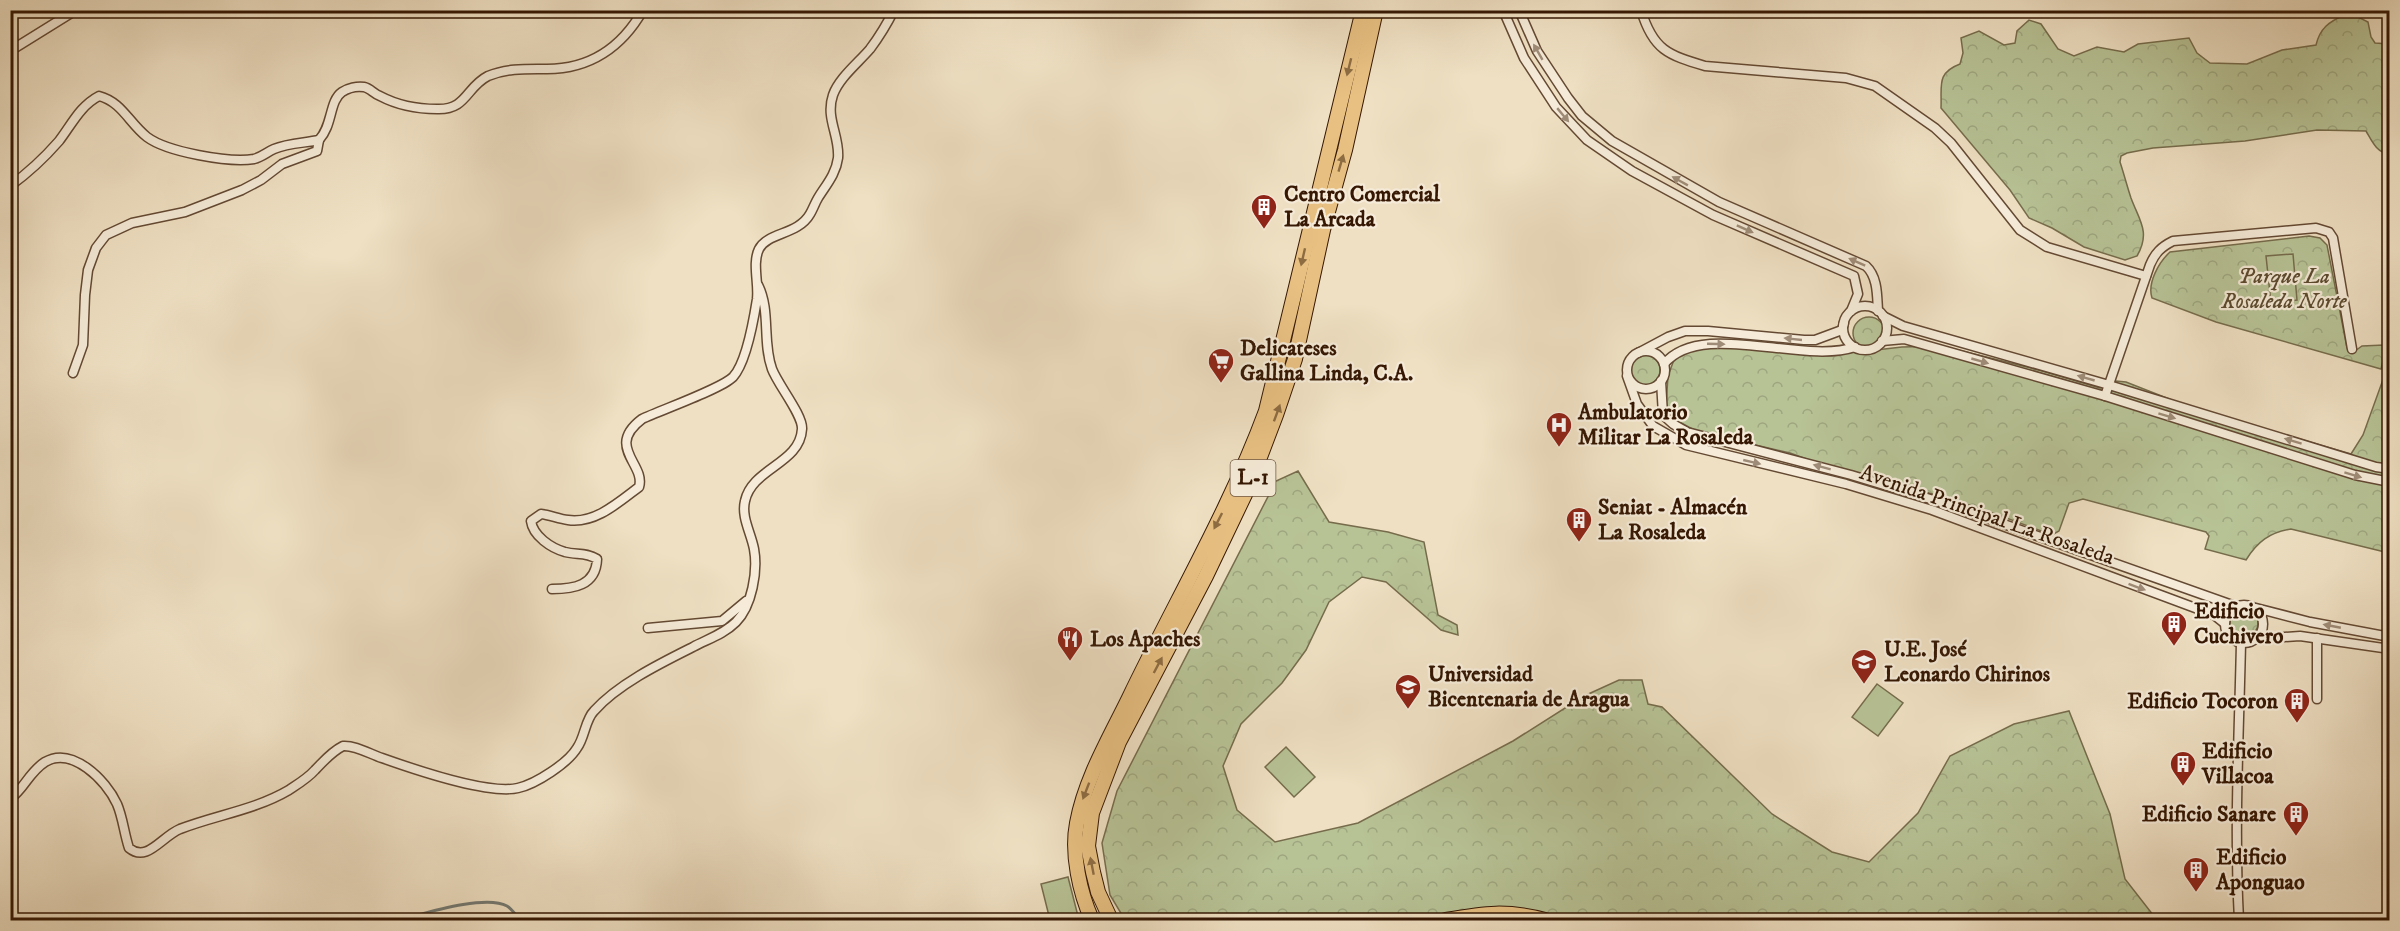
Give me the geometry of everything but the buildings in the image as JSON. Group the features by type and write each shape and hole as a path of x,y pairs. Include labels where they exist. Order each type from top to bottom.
{"main road":[{"name":"L-1","path":"1092,921 1078,869 1076,826 1079,810 1092,776 1138,679 1224,510 1253,447 1266,411 1363,10"},
{"name":"L-1","path":"1111,921 1098,892 1088,846 1092,813 1119,742 1206,576 1249,486 1276,416 1295,359 1323,230 1345,150 1376,10"},
{"path":"1446,921 1488,912 1524,915 1545,921"}],"street":[{"path":"10,51 76,10"},
{"path":"73,373 84,345 88,270 96,248 106,235 132,223 185,212 242,190 261,180 282,164 317,151 319,140 329,127 336,98 342,92 354,87 366,87 379,96 418,107 439,110 454,108 464,100 477,83 490,75 526,67 547,69 582,64 620,42 643,10"},
{"path":"552,590 573,589 581,586 594,570 597,559 586,553 564,552 554,547 540,538 532,528 531,521 541,514 568,520 586,519 606,512 639,487 640,478 628,454 629,433 634,424 642,418 731,378 737,371 751,332 758,285 756,261 759,250 766,241 800,227 810,215 817,199 835,171 838,156 831,124 833,94 871,47 894,10"},
{"path":"1503,10 1524,58 1551,100 1587,140 1632,171 1713,215 1854,276 1857,294 1842,330 1815,340 1685,331 1668,337 1638,353 1629,360 1627,376 1633,385 1644,389 1655,387 1661,381 1665,375 1664,364 1656,354 1638,353"},
{"path":"1518,10 1537,51 1554,78 1568,98 1596,129 1640,158 1719,202 1871,270 1880,313 1887,328 1882,341 1872,349 1855,348 1845,351 1820,352 1701,344 1691,345 1672,355 1664,364"},
{"path":"1641,10 1647,32 1662,49 1683,59 1705,66 1846,78 1875,86 1935,128 1951,143 2020,230 2027,235 2047,247 2146,276"},
{"path":"10,186 49,153 80,111 89,101 99,96 110,98 148,138 175,149 200,155 227,159 253,159 274,149 319,140"},
{"path":"2105,396 2155,254 2163,246 2173,242 2316,228 2329,232 2333,237 2352,349"},
{"path":"10,799 43,763 61,758 78,761 92,773 116,801 129,848 141,854 147,853 165,837 179,830 266,803 313,772 331,753 343,746 404,766 487,788 518,788 552,771 577,749 592,712 639,676 723,633 737,621 748,598 756,563 743,509 748,490 759,477 781,463 798,445 802,427 800,417 781,388 766,350 765,299 758,285"},
{"path":"1851,311 1865,306 1903,326 2109,385 2376,467 2390,469"},
{"path":"1844,323 1846,340 1855,348"},
{"path":"1882,341 1904,339 2105,396 2355,475 2390,482"},
{"path":"1952,354 1954,341"},
{"name":"Avenida Principal La Rosaleda","path":"1627,376 1637,404 1653,426 1686,445 1846,484 1932,510 2214,615 2224,623"},
{"name":"Avenida Principal La Rosaleda","path":"1661,381 1663,415 1687,432 1851,475 1950,505 2235,606"},
{"path":"2313,462 2317,449"},
{"path":"648,628 722,621 748,598"},
{"path":"2390,638 2310,622 2247,605 2235,606 2228,613 2224,623 2228,634 2241,643 2256,639 2300,636 2390,649"},
{"path":"2256,608 2260,612 2263,623 2256,639"},
{"path":"2317,638 2317,699"},
{"path":"2238,921 2237,767 2241,643"}],"green space":[{"path":"2344,15 2358,17 2368,22 2371,37 2375,43 2389,44 2389,154 2372,142 2366,131 2317,130 2245,141 2153,148 2127,153 2121,156 2120,162 2142,226 2143,240 2137,256 2125,260 2084,247 2052,228 2029,218 2010,190 1941,108 1942,81 1947,72 1960,64 1963,53 1961,38 1979,31 2004,45 2015,43 2017,31 2029,20 2041,24 2058,49 2074,56 2097,47 2124,52 2138,44 2189,38 2197,53 2210,63 2247,64 2282,50 2316,45 2326,26"},
{"name":"Parque La Rosaleda Norte","path":"2309,236 2320,238 2327,245 2347,348 2355,351 2362,346 2384,345 2386,349 2381,369 2216,322 2152,298 2151,286 2155,273 2170,252"},
{"path":"2293,254 2297,300 2271,303 2266,256"},
{"path":"1869,317 1880,322 1885,333 1880,344 1869,349 1858,344 1853,333 1858,322"},
{"path":"1755,346 1867,351 1942,346 2100,388 2116,381 2126,382 2187,406 2351,454 2363,435 2389,363 2389,553 2291,529 2265,539 2246,560 2205,549 2209,536 2206,532 2083,499 2069,503 2059,531 2052,535 1982,509 1889,481 1823,465 1790,453 1696,431 1672,418 1666,406 1668,376 1675,357 1694,349"},
{"path":"1645,355 1651,356 1659,364 1659,376 1651,384 1645,385 1639,384 1631,376 1630,370 1631,364 1639,356"},
{"path":"1298,471 1329,522 1388,532 1424,542 1438,615 1457,625 1458,635 1441,630 1386,582 1362,577 1329,602 1306,650 1282,683 1241,724 1223,766 1237,810 1275,842 1358,823 1513,741 1584,696 1619,680 1642,680 1648,704 1662,707 1772,814 1832,852 1869,862 1918,813 1950,756 2014,724 2069,711 2110,814 2125,879 2157,920 1549,920 1530,913 1450,920 1125,920 1110,895 1102,843 1117,791 1276,481"},
{"path":"2244,609 2254,613 2258,623 2254,633 2244,637 2234,633 2230,623 2234,613"},
{"path":"1877,684 1903,703 1878,736 1852,717"},
{"path":"1286,747 1315,777 1294,797 1265,767"},
{"path":"1068,877 1079,920 1050,920 1041,884"}],"waterway":[{"path":"399,920 454,906 484,902 507,906 520,920"}],"place":[{"name":"Centro Comercial La Arcada","path":"1264,230"},
{"name":"Delicateses Gallina Linda, C.A.","path":"1221,384"},
{"name":"Ambulatorio Militar La Rosaleda","path":"1559,448"},
{"name":"Seniat - Almacén La Rosaleda","path":"1579,543"},
{"name":"Edificio Cuchivero","path":"2174,647"},
{"name":"Los Apaches","path":"1070,662"},
{"name":"U.E. José Leonardo Chirinos","path":"1864,685"},
{"name":"Universidad Bicentenaria de Aragua","path":"1408,710"},
{"name":"Edificio Tocoron","path":"2297,724"},
{"name":"Edificio Villacoa","path":"2183,787"},
{"name":"Edificio Sanare","path":"2296,837"},
{"name":"Edificio Aponguao","path":"2196,893"}]}
